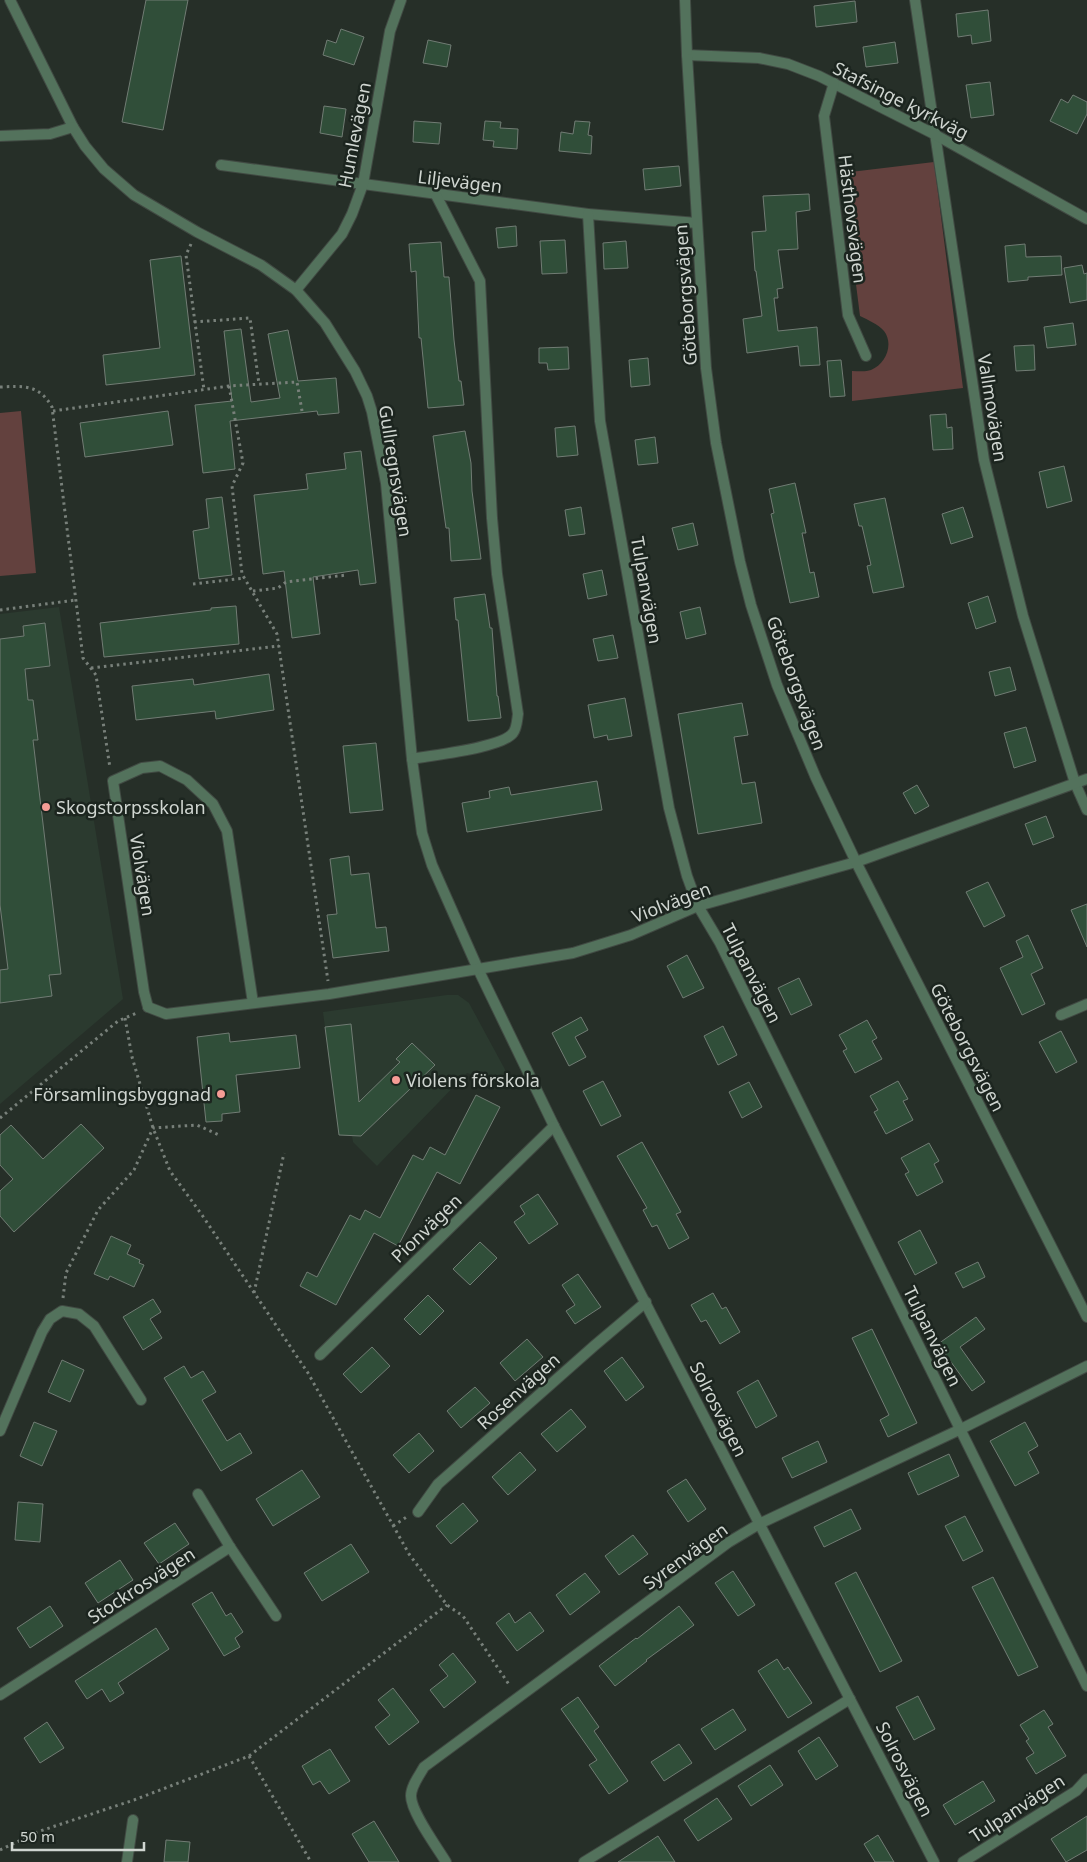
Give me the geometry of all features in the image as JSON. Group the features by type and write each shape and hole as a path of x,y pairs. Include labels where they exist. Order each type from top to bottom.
{"street":[{"name":"Gullregnsvägen","path":"10,0 72,127 85,146 120,184 157,210 261,265 296,290 325,323 355,370 367,396 376,425 386,483 412,759 422,833 444,894 478,969"},
{"name":"Humlevägen","path":"296,290 342,234 363,184 390,31 401,0"},
{"name":"Göteborgsvägen","path":"685,0 706,368 716,443 740,562 751,605 777,685 816,778 856,862 1087,1317"},
{"name":"Vallmovägen","path":"915,0 984,460 1023,616 1075,783 1087,810"},
{"name":"Stafsinge kyrkväg","path":"687,55 759,58 803,69 934,134 1087,219"},
{"name":"Hästhovsvägen","path":"834,83 824,116 848,315 866,356"},
{"path":"0,136 50,134 72,127"},
{"name":"Liljevägen","path":"221,165 588,214 697,223"},
{"path":"412,759 491,745 506,739 514,733 518,714 497,574 492,518 480,281 435,193"},
{"name":"Tulpanvägen","path":"588,214 600,421 669,808 686,876 698,906 720,943 1087,1686"},
{"path":"113,781 142,768 160,766 187,780 213,804 227,831 253,1003"},
{"name":"Violvägen","path":"113,781 144,992 148,1007 166,1014 329,994 573,953 631,935 698,906 856,862 1087,779"},
{"name":"Solrosvägen","path":"478,969 554,1126 934,1862"},
{"path":"1061,1015 1087,1004"},
{"name":"Pionvägen","path":"320,1355 554,1126"},
{"name":"Rosenvägen","path":"418,1512 438,1484 646,1302"},
{"path":"0,1430 42,1332 50,1319 62,1311 79,1314 94,1326 141,1400"},
{"name":"Syrenvägen","path":"446,1862 414,1811 411,1796 413,1785 424,1767 729,1542 760,1524 961,1429 1087,1366"},
{"path":"198,1494 230,1547 276,1616"},
{"name":"Stockrosvägen","path":"0,1695 230,1547"},
{"path":"584,1862 850,1698"},
{"name":"Tulpanvägen","path":"963,1862 1076,1791 1087,1779"},
{"path":"127,1862 133,1820"}],"path":[{"path":"197,232 186,255 204,390"},
{"path":"194,322 250,318 259,384"},
{"path":"53,411 229,386 297,382 302,411"},
{"path":"229,386 242,463 232,486 242,574 277,634 329,994"},
{"path":"0,387 30,387 47,399 53,411 82,658 96,675 113,781"},
{"path":"253,592 278,588 286,582 347,575"},
{"path":"193,584 245,578"},
{"path":"0,610 76,600"},
{"path":"90,668 279,646"},
{"path":"0,1118 118,1021 148,1007"},
{"path":"125,1018 132,1057 153,1128 170,1171 308,1373 409,1554 447,1605 462,1616 518,1697"},
{"path":"153,1128 197,1125 219,1134"},
{"path":"62,1311 66,1274 98,1210 134,1170 153,1128"},
{"path":"254,1293 284,1153"},
{"path":"0,1850 40,1831 134,1800 249,1756 447,1605"},
{"path":"249,1756 311,1862"}],"shaded area":[{"path":"934,162 963,388 852,401 852,371 871,370 881,363 887,353 888,342 887,336 882,329 860,316 842,173"},
{"path":"21,411 36,573 0,576 0,413"},
{"name":"Skogstorpsskolan","path":"59,607 123,999 0,1104 0,614"},
{"name":"Violens förskola","path":"458,995 469,1003 515,1088 467,1073 377,1166 353,1142 352,1136 339,1135 323,1012"}],"building":[{"path":"146,0 188,0 163,130 122,122"},
{"path":"855,1 857,22 816,27 814,6"},
{"path":"988,10 991,41 972,44 971,35 958,37 956,14"},
{"path":"341,29 364,37 354,65 323,55 327,40 336,43"},
{"path":"428,40 451,45 447,67 423,63"},
{"path":"895,42 898,63 866,67 863,47"},
{"path":"990,82 994,115 971,118 966,85"},
{"path":"1073,95 1087,102 1087,114 1077,134 1050,121 1061,99 1068,103"},
{"path":"324,106 346,109 342,137 320,133"},
{"path":"414,121 441,123 439,144 413,142"},
{"path":"485,121 501,122 500,128 518,129 517,149 493,147 494,141 483,140"},
{"path":"575,121 590,122 588,135 592,136 591,154 559,151 561,132 573,134"},
{"path":"679,166 681,186 645,190 643,169"},
{"path":"809,194 810,210 796,212 798,249 778,250 783,288 777,289 778,298 774,298 778,331 817,327 820,365 800,366 798,346 747,353 743,319 762,316 755,271 752,232 766,231 763,196"},
{"path":"516,226 517,246 498,248 496,228"},
{"path":"565,240 567,273 542,274 540,241"},
{"path":"626,241 628,268 604,269 603,243"},
{"path":"441,242 444,277 449,277 454,340 464,405 428,408 421,338 419,338 416,271 411,272 409,244"},
{"path":"1025,244 1026,257 1061,256 1062,275 1028,277 1028,280 1008,282 1005,246"},
{"path":"181,256 195,375 106,385 103,355 160,348 150,260"},
{"path":"1082,265 1084,274 1087,273 1087,300 1070,303 1064,268"},
{"path":"1073,323 1076,345 1047,348 1044,327"},
{"path":"241,329 251,402 280,398 268,334 288,330 298,381 336,378 339,413 318,415 317,411 230,421 235,469 203,473 195,405 232,401 224,331"},
{"path":"1034,345 1035,370 1016,371 1014,346"},
{"path":"568,347 569,369 548,370 547,363 539,363 539,348"},
{"path":"648,358 650,385 631,387 629,360"},
{"path":"841,360 845,396 830,397 827,361"},
{"path":"168,411 173,445 85,457 80,423"},
{"path":"946,414 947,428 952,427 953,449 933,450 930,415"},
{"path":"575,426 578,455 557,457 555,428"},
{"path":"465,431 471,463 472,491 481,559 451,561 449,528 446,528 433,436"},
{"path":"655,437 658,463 638,465 635,440"},
{"path":"361,451 376,583 360,585 358,570 313,577 320,634 292,638 284,571 263,574 254,495 308,489 306,474 346,469 344,453"},
{"path":"1064,466 1072,501 1047,508 1039,472"},
{"path":"795,483 806,533 802,533 810,573 814,572 819,597 790,603 771,514 774,513 769,489"},
{"path":"222,497 232,575 199,579 193,531 209,528 206,499"},
{"path":"885,498 904,587 873,593 867,566 871,565 862,526 859,526 854,504"},
{"path":"581,507 585,534 569,536 565,510"},
{"path":"963,507 973,537 951,544 942,514"},
{"path":"693,523 698,545 678,550 672,528"},
{"path":"602,570 607,595 588,599 583,574"},
{"path":"485,594 490,628 492,628 497,696 501,718 468,721 454,598"},
{"path":"988,596 996,622 976,629 968,603"},
{"path":"236,606 239,644 104,657 100,623"},
{"path":"700,607 706,634 686,639 680,612"},
{"path":"45,623 50,666 25,669 28,700 33,700 38,740 33,740 61,974 49,975 52,996 0,1003 0,970 8,969 0,905 0,639 24,636 23,626"},
{"path":"613,635 618,658 598,661 593,639"},
{"path":"1010,667 1016,690 995,696 989,672"},
{"path":"269,674 274,710 216,719 215,711 136,720 132,686 193,679 194,685"},
{"path":"625,698 632,736 608,740 607,735 594,738 588,705"},
{"path":"742,703 748,735 734,737 742,784 755,782 762,823 698,834 678,714"},
{"path":"1026,727 1036,761 1014,768 1004,733"},
{"path":"376,743 383,810 350,813 343,746"},
{"path":"597,781 602,810 467,832 462,803 490,798 489,791 509,787 511,795"},
{"path":"917,785 929,806 915,814 903,793"},
{"path":"1046,816 1054,837 1033,845 1025,824"},
{"path":"349,856 351,875 369,873 376,928 386,927 389,951 333,958 327,915 337,914 330,859"},
{"path":"988,882 1005,916 984,927 966,892"},
{"path":"1087,904 1087,947 1071,910"},
{"path":"1028,935 1043,968 1031,974 1045,1004 1022,1015 1000,968 1023,957 1016,941"},
{"path":"687,955 704,988 683,998 667,966"},
{"path":"799,978 812,1005 791,1015 778,988"},
{"path":"581,1017 588,1030 575,1037 586,1057 569,1066 552,1033"},
{"path":"867,1020 877,1038 872,1041 882,1059 855,1073 843,1051 847,1049 839,1035"},
{"path":"351,1024 359,1102 400,1062 396,1059 412,1043 435,1065 361,1136 339,1135 325,1027"},
{"path":"723,1026 737,1055 718,1065 704,1036"},
{"path":"1061,1031 1077,1062 1056,1073 1039,1042"},
{"name":"Församlingsbyggnad","path":"229,1033 230,1042 296,1035 300,1068 236,1075 240,1112 222,1114 222,1121 206,1122 197,1037"},
{"path":"603,1081 621,1116 601,1126 583,1091"},
{"path":"898,1081 908,1099 903,1101 913,1120 886,1134 874,1112 878,1110 870,1096"},
{"path":"749,1082 762,1107 742,1118 729,1092"},
{"path":"476,1095 500,1107 460,1184 437,1172 398,1246 374,1233 336,1305 300,1286 307,1272 317,1277 350,1215 360,1220 365,1210 380,1218 413,1155 423,1160 430,1147 445,1155"},
{"path":"81,1124 104,1148 14,1232 0,1216 0,1191 13,1179 0,1165 0,1135 11,1125 43,1159"},
{"path":"642,1142 681,1212 676,1214 689,1238 669,1249 657,1225 652,1227 643,1210 647,1208 617,1156"},
{"path":"929,1143 939,1161 934,1164 943,1182 917,1196 905,1174 909,1172 901,1158"},
{"path":"538,1194 558,1224 529,1244 514,1222 525,1214 520,1206"},
{"path":"920,1230 937,1263 915,1275 898,1242"},
{"path":"111,1236 131,1245 127,1254 140,1260 139,1263 144,1265 134,1287 110,1276 108,1280 94,1274"},
{"path":"480,1242 497,1258 470,1285 453,1269"},
{"path":"978,1262 985,1277 963,1288 955,1273"},
{"path":"578,1274 601,1307 575,1324 566,1311 575,1305 562,1285"},
{"path":"713,1293 722,1309 726,1307 740,1332 720,1344 706,1320 701,1322 691,1305"},
{"path":"428,1295 444,1311 420,1335 404,1319"},
{"path":"153,1299 161,1312 150,1319 162,1338 143,1350 123,1317"},
{"path":"976,1317 985,1329 960,1347 985,1382 972,1391 938,1344"},
{"path":"872,1329 917,1423 888,1437 880,1420 889,1415 852,1338"},
{"path":"527,1339 543,1357 515,1381 500,1363"},
{"path":"372,1347 390,1366 361,1393 343,1374"},
{"path":"622,1357 644,1387 626,1401 604,1371"},
{"path":"62,1360 84,1370 70,1402 48,1392"},
{"path":"184,1366 191,1378 203,1371 216,1392 202,1400 227,1441 240,1433 252,1453 221,1471 164,1378"},
{"path":"758,1380 777,1416 756,1428 737,1392"},
{"path":"475,1387 490,1403 461,1428 447,1411"},
{"path":"571,1409 586,1427 557,1452 541,1434"},
{"path":"34,1422 57,1431 42,1466 20,1456"},
{"path":"1025,1422 1038,1446 1028,1452 1039,1473 1015,1486 990,1441"},
{"path":"419,1433 434,1451 409,1473 393,1455"},
{"path":"818,1441 827,1462 792,1478 782,1458"},
{"path":"520,1452 536,1470 508,1495 492,1477"},
{"path":"949,1454 959,1476 918,1495 908,1473"},
{"path":"302,1470 320,1497 273,1526 256,1499"},
{"path":"686,1479 706,1509 688,1522 667,1491"},
{"path":"18,1502 43,1504 40,1542 15,1540"},
{"path":"463,1503 478,1521 451,1544 436,1526"},
{"path":"851,1509 861,1529 824,1547 814,1527"},
{"path":"965,1516 983,1551 963,1561 945,1526"},
{"path":"175,1523 189,1544 159,1564 144,1543"},
{"path":"633,1535 648,1554 619,1575 605,1556"},
{"path":"351,1544 369,1572 322,1601 304,1573"},
{"path":"120,1560 133,1580 98,1603 85,1583"},
{"path":"733,1571 755,1605 738,1616 715,1583"},
{"path":"856,1572 902,1661 880,1672 835,1583"},
{"path":"585,1573 600,1592 570,1615 556,1595"},
{"path":"993,1577 1038,1667 1018,1676 972,1587"},
{"path":"212,1592 226,1616 231,1613 243,1632 235,1638 240,1647 224,1656 192,1604"},
{"path":"50,1606 63,1626 30,1648 17,1628"},
{"path":"679,1606 694,1625 646,1660 615,1686 599,1666"},
{"path":"530,1612 544,1631 517,1651 496,1623 509,1613 515,1623"},
{"path":"156,1628 169,1649 118,1683 124,1693 110,1702 102,1689 87,1699 75,1681"},
{"path":"453,1653 476,1682 444,1708 430,1690 448,1676 439,1665"},
{"path":"777,1659 784,1670 788,1667 812,1703 788,1718 758,1671"},
{"path":"393,1688 419,1722 389,1745 375,1727 390,1715 378,1700"},
{"path":"918,1696 935,1729 914,1740 896,1707"},
{"path":"578,1697 599,1727 594,1731 628,1781 609,1794 589,1765 597,1760 561,1709"},
{"path":"733,1709 746,1730 715,1750 701,1729"},
{"path":"1044,1710 1053,1724 1048,1727 1066,1756 1036,1774 1026,1758 1034,1753 1026,1741 1029,1739 1020,1725"},
{"path":"47,1722 64,1748 40,1763 24,1738"},
{"path":"819,1737 838,1766 816,1780 798,1751"},
{"path":"679,1744 692,1763 664,1781 651,1762"},
{"path":"330,1749 350,1781 329,1794 320,1781 313,1785 302,1766"},
{"path":"770,1765 783,1785 751,1806 738,1786"},
{"path":"983,1781 995,1801 955,1825 943,1805"},
{"path":"717,1798 732,1819 698,1841 684,1820"},
{"path":"1087,1816 1087,1850 1066,1862 1051,1839"},
{"path":"374,1821 399,1862 369,1862 352,1834"},
{"path":"878,1835 894,1862 875,1862 864,1844"},
{"path":"658,1836 675,1862 618,1862"},
{"path":"166,1840 190,1842 188,1862 164,1862"}],"place":[{"name":"Skogstorpsskolan","path":"46,807"},
{"name":"Violens förskola","path":"396,1080"},
{"name":"Församlingsbyggnad","path":"221,1094"}]}
